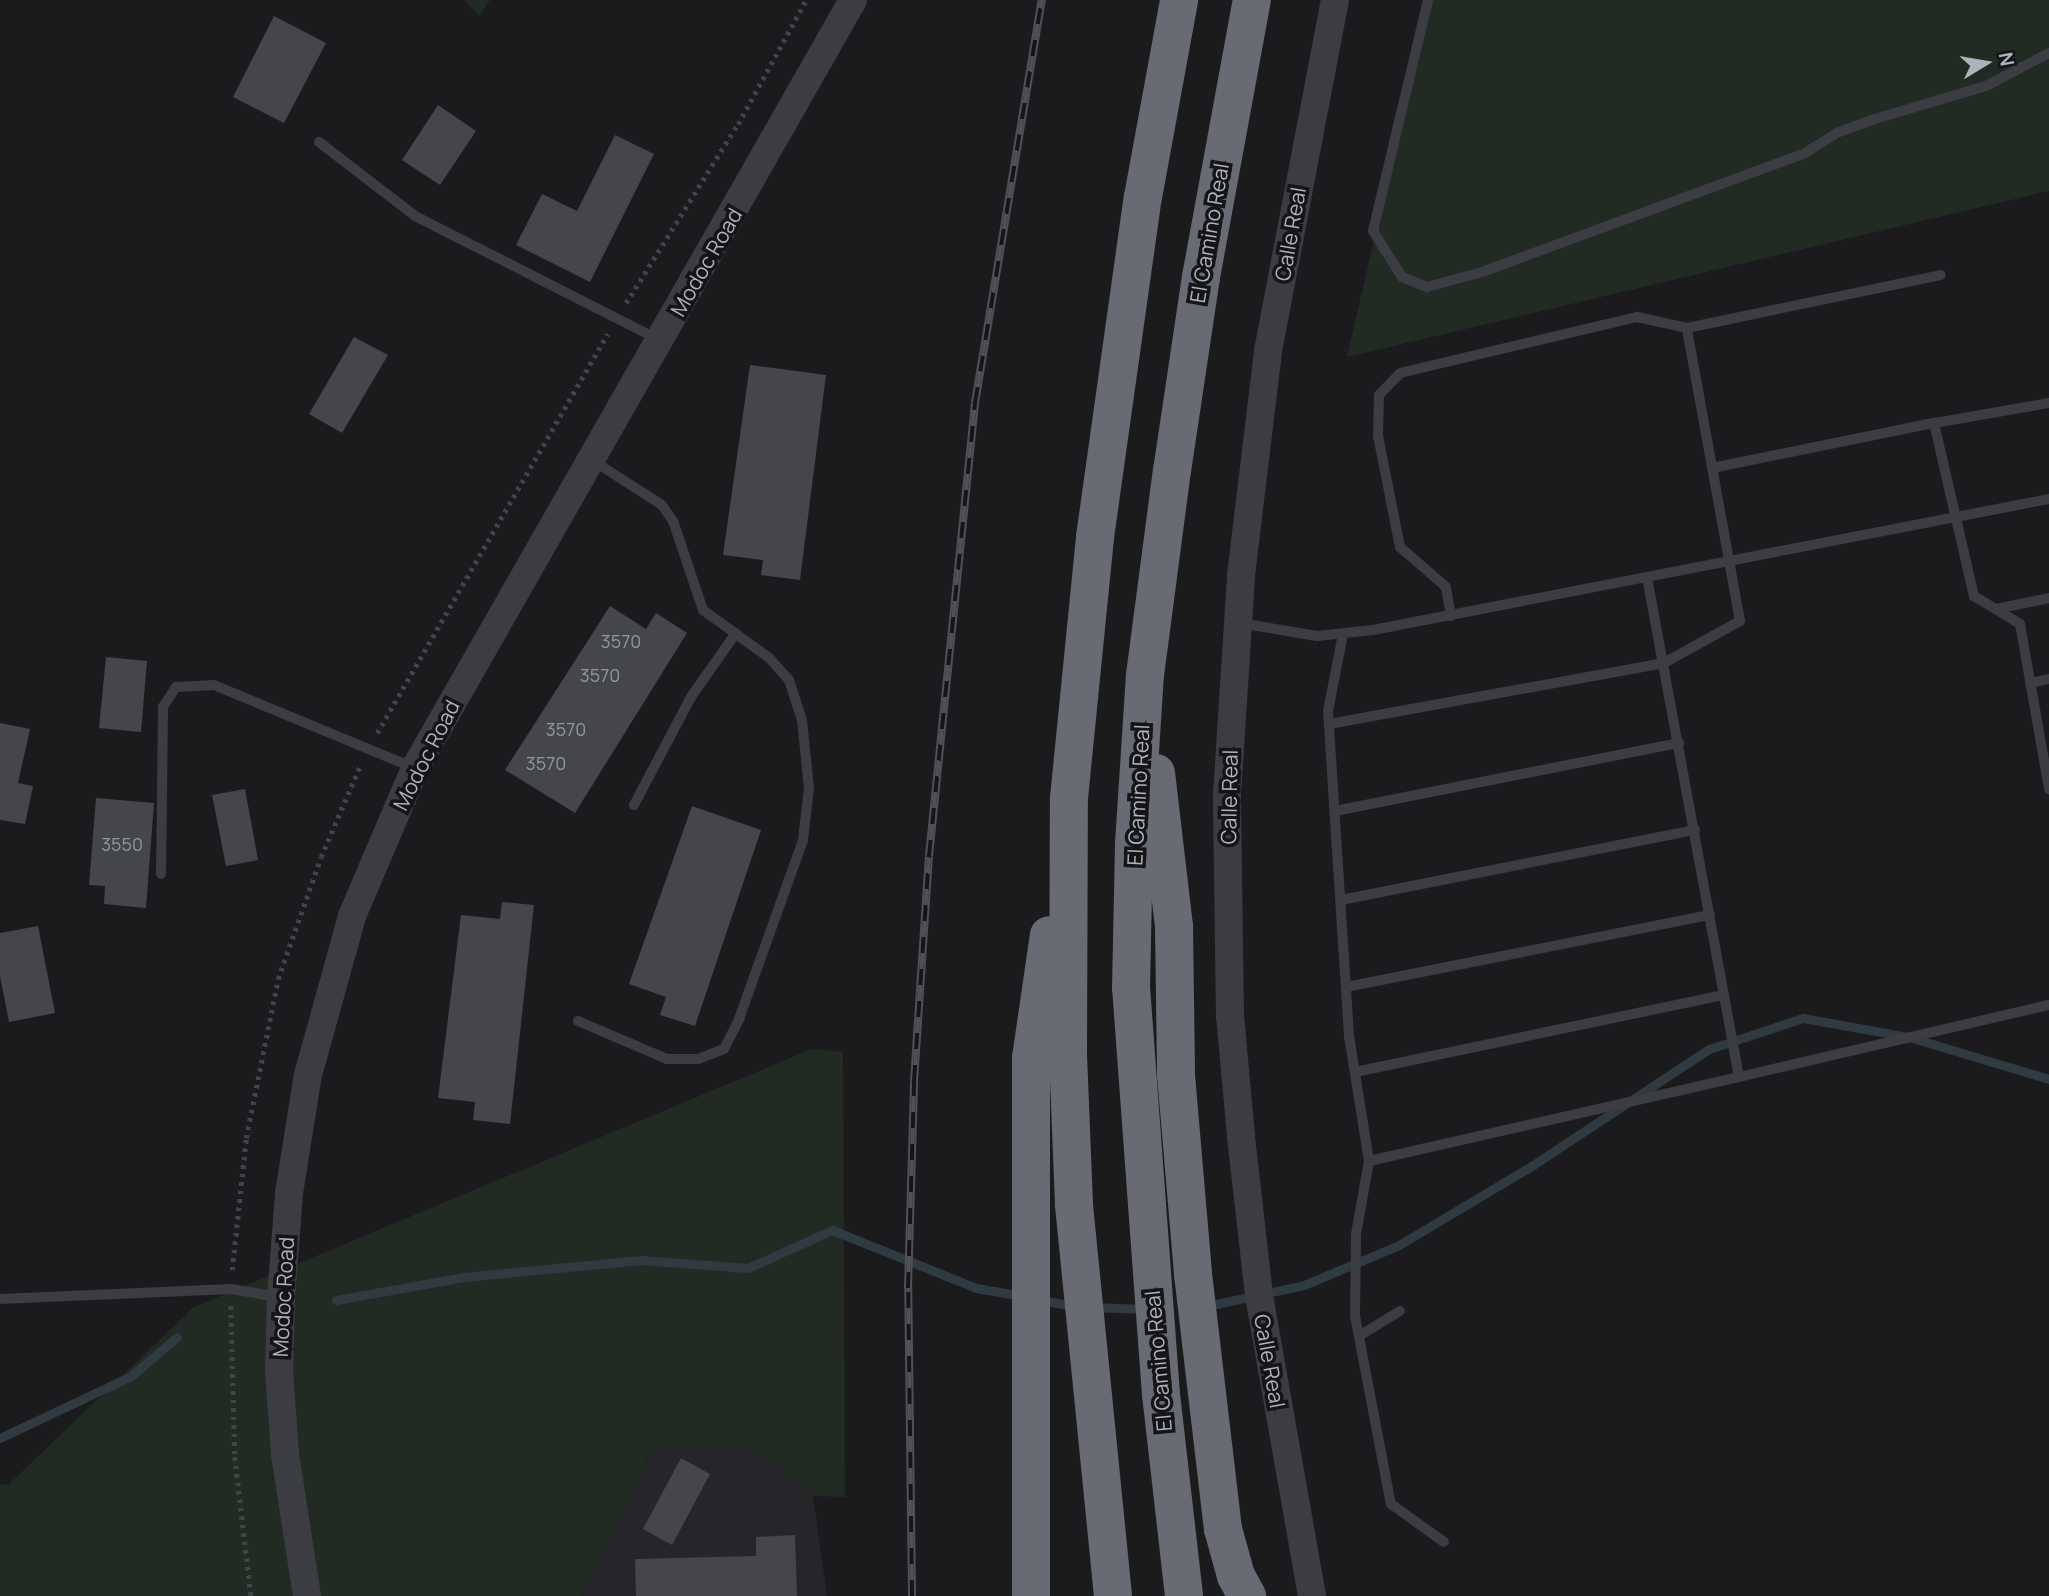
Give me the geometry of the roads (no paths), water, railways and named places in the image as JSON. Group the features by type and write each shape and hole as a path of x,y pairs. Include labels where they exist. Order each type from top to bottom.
{"highway":[{"path":"1031,1596 1031,1058 1069,798 1095,537 1143,197 1179,0"},
{"name":"El Camino Real","path":"1184,1596 1159,1382 1131,988 1145,676 1201,277 1252,0"},
{"path":"1145,676 1174,927 1176,1075 1193,1274 1223,1530 1236,1576 1247,1596"},
{"path":"1069,798 1068,1055 1074,1204 1113,1596"}],"street":[{"name":"Modoc Road","path":"307,1596 285,1454 279,1371 281,1298 289,1193 308,1075 327,997 352,916 415,768 661,341 853,0"},
{"name":"Calle Real","path":"1312,1596 1259,1295 1230,1016 1227,794 1238,622 1268,351 1335,0"}],"lane":[{"path":"1428,0 1373,231 1380,248 1402,277 1427,287 1482,272 1773,165 1875,119 1986,86 2049,53"},
{"path":"319,142 415,216 661,341"},
{"path":"1451,615 1446,587 1400,547 1378,436 1379,396 1400,373 1637,317 1687,328 1941,275"},
{"path":"1329,724 1664,663 1740,621 1687,328"},
{"path":"1712,468 1934,423 2049,403"},
{"path":"1934,423 1954,517 1975,596 2020,624 2047,764 2049,789"},
{"path":"578,1021 667,1059 698,1059 724,1049 739,1019 803,840 809,788 802,720 789,680 768,657 703,610 673,521 663,505 592,460"},
{"path":"1238,622 1317,636 1343,634 2049,499"},
{"path":"1647,577 1739,1077"},
{"path":"1996,609 2049,597"},
{"path":"634,805 691,697 736,633"},
{"path":"1343,634 1329,724 1346,987 1355,1072 1369,1161 1356,1234 1359,1336 1391,1504 1444,1542"},
{"path":"2030,683 2049,679"},
{"path":"161,874 163,707 176,687 214,685 415,768"},
{"path":"1335,811 1679,743"},
{"path":"1341,901 1695,830"},
{"path":"1346,987 1710,915"},
{"path":"1355,1072 1724,995"},
{"path":"1369,1161 2049,1005"},
{"path":"0,1300 231,1289 281,1298"},
{"path":"1359,1336 1400,1311"}],"waterway":[{"path":"1207,1306 1304,1285 1399,1245 1533,1165 1709,1049 1803,1018 1909,1037 2049,1079"},
{"path":"336,1300 464,1277 641,1260 748,1268 832,1230 976,1288 1023,1296"},
{"path":"1040,1300 1075,1306"},
{"path":"1092,1307 1144,1309"},
{"path":"0,1438 131,1376 177,1337"}],"railway":[{"path":"912,1596 908,1288 914,1081 929,856 975,403 1042,0"}]}
